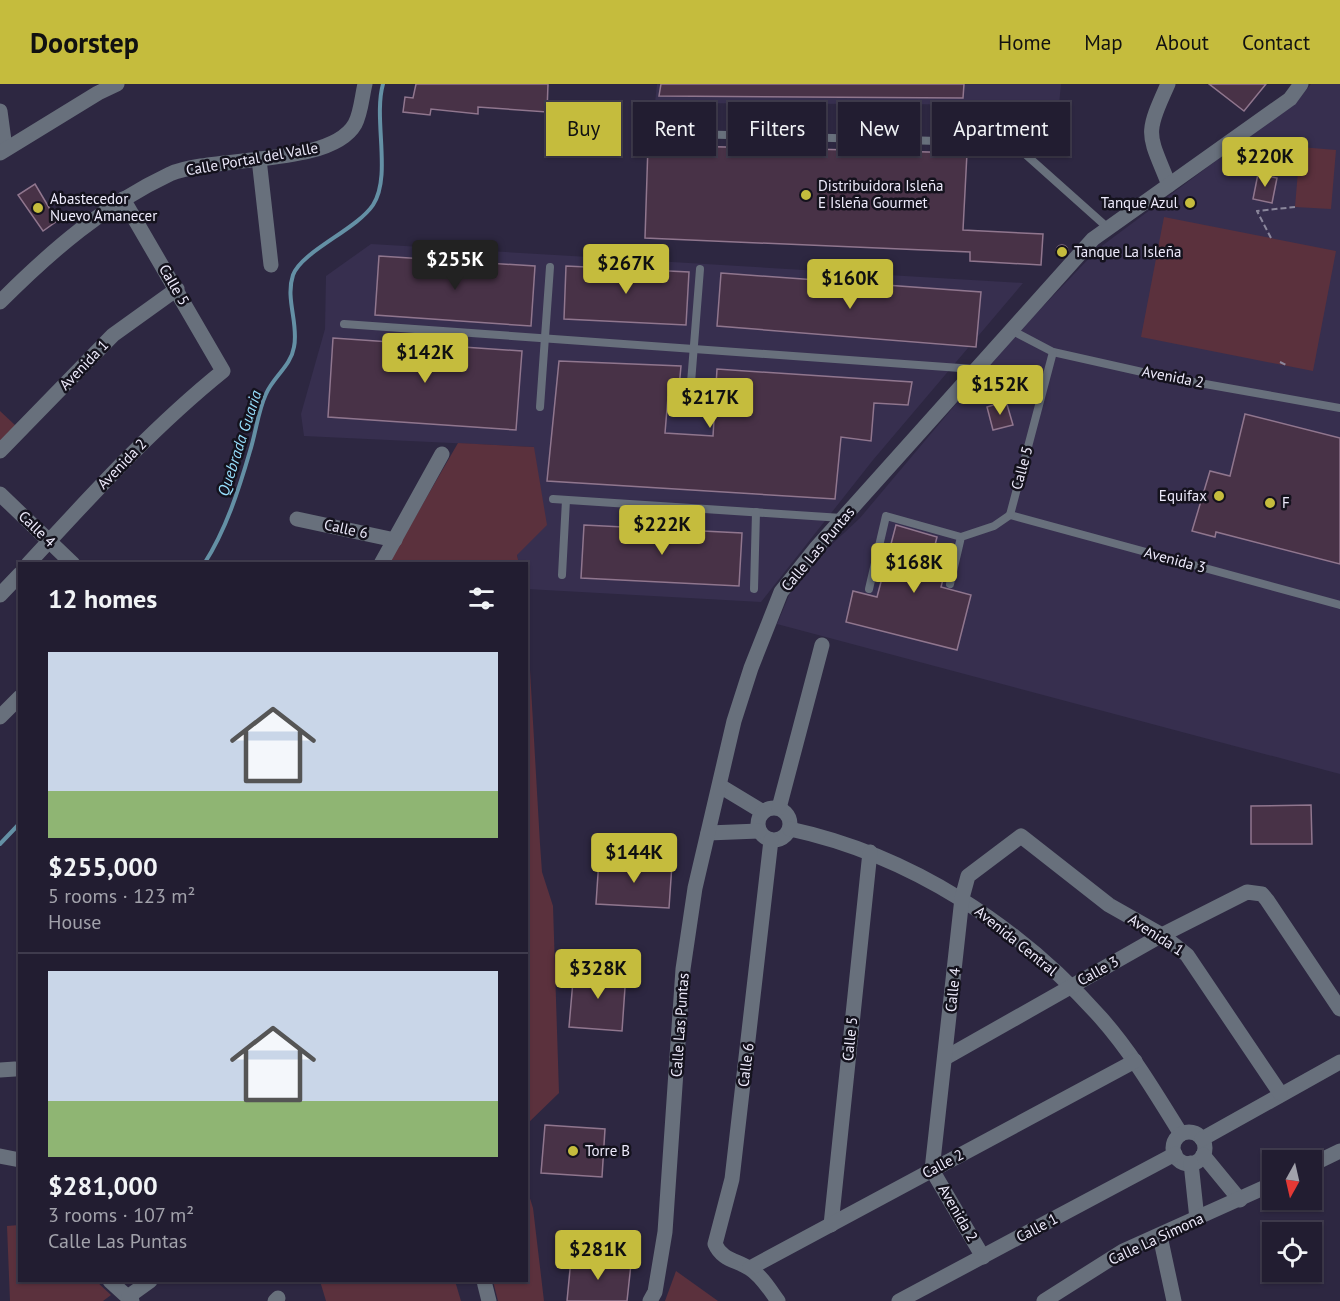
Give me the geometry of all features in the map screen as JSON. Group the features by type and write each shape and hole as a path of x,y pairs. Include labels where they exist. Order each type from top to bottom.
{"street":[{"path":"0,111 2,151 117,84"},
{"name":"Calle Portal del Valle","path":"0,302 65,239 123,200 172,173 319,148 343,138 355,123 365,84"},
{"path":"1168,84 1150,124 1150,136 1169,185"},
{"name":"Calle Las Puntas","path":"650,1301 655,1292 666,1232 683,969 695,888 734,721 774,608 789,580 1093,239 1290,99 1301,84"},
{"path":"259,159 271,265"},
{"name":"Calle 5","path":"123,200 223,371"},
{"name":"Avenida 1","path":"0,451 113,335 177,290"},
{"name":"Avenida 2","path":"30,562 174,412 223,371"},
{"path":"382,562 442,454"},
{"name":"Calle 4","path":"0,494 72,562"},
{"name":"Calle 6","path":"297,519 395,540"},
{"path":"0,595 18,576"},
{"path":"779,808 822,645"},
{"path":"0,717 18,699"},
{"path":"720,786 763,812 779,808"},
{"path":"708,833 783,838 790,829 788,815 779,808"},
{"path":"763,812 758,821 765,836"},
{"name":"Avenida Central","path":"790,829 829,838 870,852 963,898 1035,953 1102,1019 1136,1061 1182,1134"},
{"name":"Calle 6","path":"750,1268 728,1259 718,1251 715,1244 732,1179 765,836"},
{"name":"Avenida 1","path":"1021,836 1108,905 1162,935 1187,955 1280,1094"},
{"name":"Calle 4","path":"932,1170 963,898 968,876 1021,836"},
{"name":"Calle 5","path":"831,1225 870,852"},
{"name":"Calle 3","path":"945,1058 1162,935 1247,892 1262,894 1267,900 1340,1009"},
{"name":"Calle 2","path":"750,1268 1136,1061"},
{"path":"1197,1219 1198,1152 1194,1133 1182,1134 1174,1143 1175,1154 1180,1161 1198,1152 1280,1094 1340,1062"},
{"path":"1322,1160 1340,1151"},
{"path":"1198,1152 1240,1200"},
{"name":"Calle 1","path":"899,1301 1175,1154"},
{"path":"0,1156 18,1160"},
{"name":"Avenida 2","path":"932,1170 983,1257"},
{"name":"Calle La Simona","path":"1044,1301 1123,1251 1262,1189"},
{"path":"1160,1236 1174,1301"},
{"path":"750,1268 778,1301"},
{"path":"111,1282 130,1299 149,1282"},
{"path":"484,1282 489,1301"}],"lane":[{"path":"716,135 1009,143 1016,146 1108,228"},
{"path":"540,407 543,338 550,267"},
{"path":"689,408 700,269"},
{"path":"344,324 694,347 976,370"},
{"name":"Avenida 2","path":"1011,330 1053,352 1160,376 1340,408"},
{"name":"Calle 5","path":"1010,515 1053,352"},
{"path":"553,499 843,518"},
{"path":"562,575 566,500"},
{"path":"754,589 756,512"},
{"path":"869,589 886,516 961,537 994,526 1010,515"},
{"name":"Avenida 3","path":"1010,515 1340,605"},
{"path":"950,584 961,537"}],"path":[{"path":"1271,238 1257,211 1295,207"},
{"path":"1280,362 1286,365"}],"shaded area":[{"path":"657,84 1061,84 1059,102 932,102 932,104 920,104 920,102 838,102 838,104 655,102"},
{"path":"1311,84 1340,84 1340,774 777,624 790,593 827,549 860,518 1003,348 1099,248 1299,99"},
{"path":"1300,147 1336,150 1331,209 1295,207"},
{"path":"1164,217 1336,251 1313,371 1141,337"},
{"path":"371,244 1023,283 873,460 761,602 528,589 528,562 519,562 517,555 534,447 304,436 301,414 325,329 326,276"},
{"path":"0,411 16,426 0,442"},
{"path":"458,443 534,447 547,525 517,555 519,562 389,562"},
{"path":"528,634 542,872 553,906 559,1093 528,1123"},
{"path":"528,1192 533,1208 544,1301 498,1301 493,1282 528,1282"},
{"path":"18,1225 18,1282 97,1282 111,1295 103,1301 10,1301 7,1226"},
{"path":"676,1271 718,1301 665,1301"},
{"path":"320,1282 455,1282 461,1301 326,1301"}],"building":[{"path":"416,84 548,84 546,112 478,107 478,114 431,109 430,115 403,112 405,97 413,98"},
{"path":"661,84 964,84 963,98 659,96"},
{"path":"1209,84 1266,84 1244,111"},
{"name":"Distribuidora Isleña E Isleña Gourmet","path":"716,147 728,147 728,156 826,156 826,149 838,150 838,156 920,156 920,152 932,152 932,156 967,156 963,230 1043,234 1041,265 970,261 970,252 645,238 648,156 716,156"},
{"path":"1258,174 1277,178 1272,203 1253,199"},
{"name":"Abastecedor Nuevo Amanecer","path":"35,184 57,221 43,231 18,195"},
{"name":"Tanque La Isleña","path":"1062,245 1068,251 1062,257 1056,251"},
{"path":"379,256 535,266 531,326 375,315"},
{"path":"566,266 689,272 686,325 564,319"},
{"path":"721,273 981,292 976,347 717,326"},
{"path":"333,338 522,351 516,430 328,417"},
{"path":"559,361 681,366 678,399 668,397 665,433 713,436 717,369 912,382 908,405 874,403 871,441 841,437 835,499 547,481"},
{"path":"1006,401 1013,425 993,430 987,407"},
{"name":"F","path":"1245,414 1340,438 1340,564 1216,532 1215,537 1192,531 1210,471 1230,476"},
{"path":"584,525 742,533 739,586 581,578"},
{"path":"896,525 937,537 935,545 951,549 941,587 971,595 957,650 846,622 853,591 877,597"},
{"path":"1311,805 1312,844 1251,844 1251,806"},
{"path":"599,859 672,864 669,908 596,904"},
{"path":"574,969 626,973 622,1031 569,1027"},
{"name":"Torre B","path":"545,1125 605,1129 602,1177 541,1173"},
{"path":"571,1259 631,1264 627,1301 567,1301"}],"waterway":[{"name":"Quebrada Guaria","path":"205,562 231,509 266,394 292,354 295,338 290,293 293,275 307,257 365,214 373,205 378,193 382,163 380,98 383,84"},
{"name":"Quebrada Guaria","path":"0,844 18,825"}],"place":[{"name":"Distribuidora Isleña E Isleña Gourmet","path":"806,195"},
{"name":"Tanque Azul","path":"1190,203"},
{"name":"Abastecedor Nuevo Amanecer","path":"38,208"},
{"name":"Tanque La Isleña","path":"1062,252"},
{"name":"Equifax","path":"1219,496"},
{"name":"F","path":"1270,503"},
{"name":"Torre B","path":"573,1151"}]}
